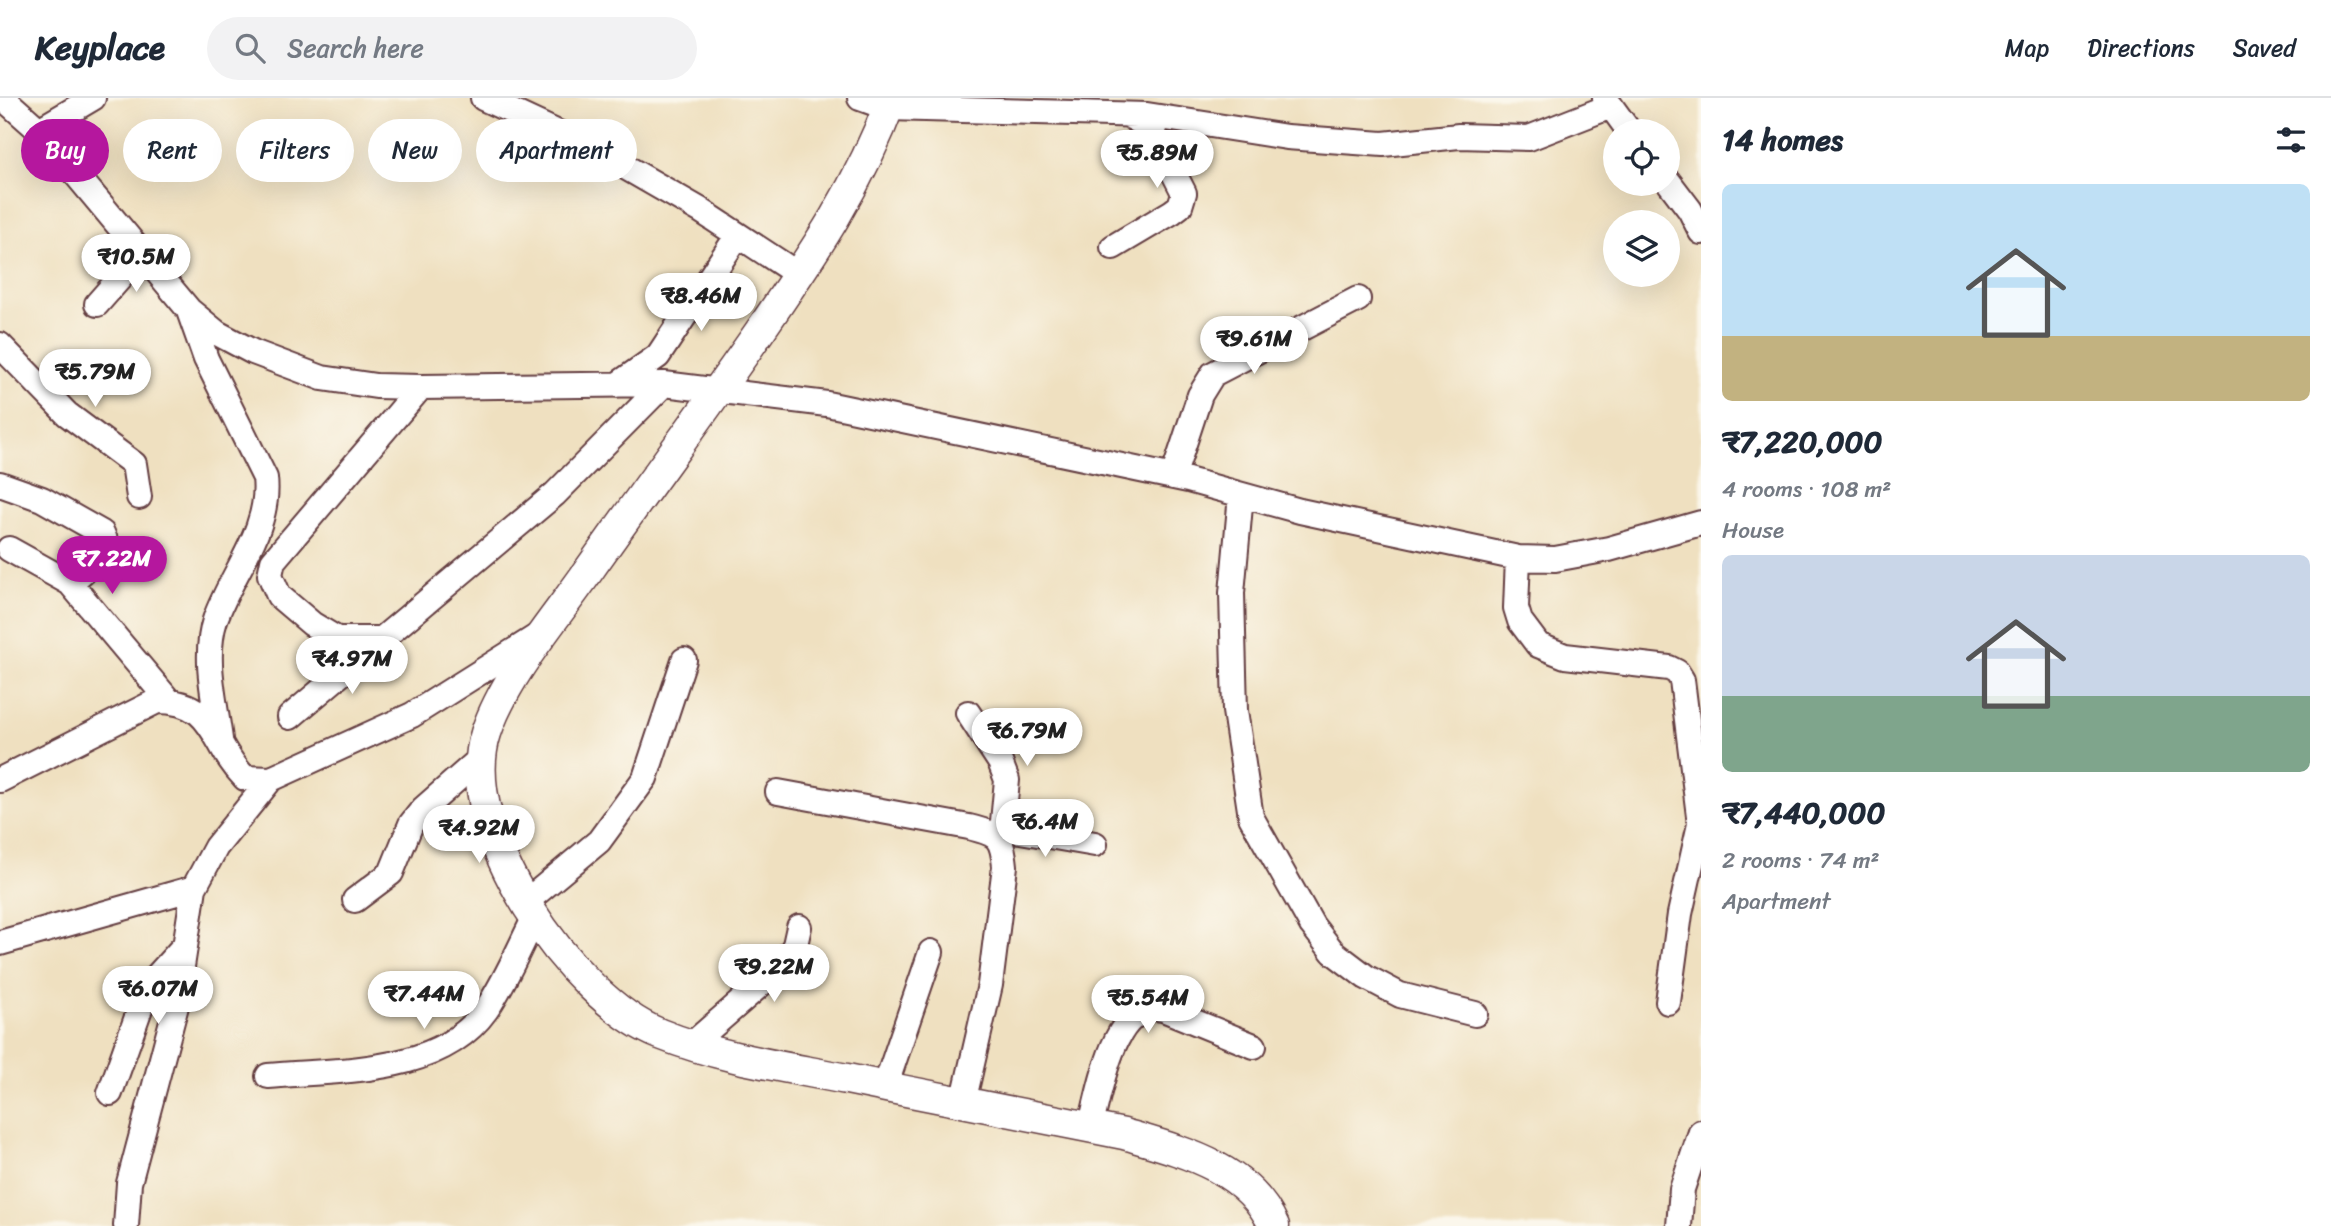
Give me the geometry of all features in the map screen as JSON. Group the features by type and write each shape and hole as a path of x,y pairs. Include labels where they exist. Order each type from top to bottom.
{"main road":[{"path":"890,103 863,171 844,207 718,391 543,633 496,708 485,734 481,758 481,784 495,839 531,908 580,974 607,1002 634,1021 691,1045 1160,1145 1193,1156 1248,1187 1266,1208 1274,1226"}],"street":[{"path":"4,98 27,119"},
{"path":"58,119 93,98"},
{"path":"484,98 601,153 799,275"},
{"path":"860,98 890,103 1128,115 1184,120 1287,137 1405,144 1459,136 1529,138 1608,102 1620,119"},
{"path":"1113,247 1172,212 1183,201 1184,193 1151,128 1128,115"},
{"path":"82,182 189,310 217,333 290,367 322,377 376,386 421,387 664,384 827,404 1173,477 1300,511 1518,558 1555,559 1609,549 1695,524"},
{"path":"1679,196 1701,232"},
{"path":"617,385 658,356 738,235"},
{"path":"97,304 141,254"},
{"path":"1173,477 1200,395 1213,374 1358,299"},
{"path":"189,310 206,359 265,478 267,496 263,517 215,620 210,644 222,746"},
{"path":"0,345 67,414 134,464 139,497"},
{"path":"290,717 555,494 664,384"},
{"path":"382,639 337,639 312,624 279,596 270,575 273,561 421,387"},
{"path":"0,484 41,499 102,533 105,540 100,557 70,583"},
{"path":"1241,495 1232,593 1235,711 1251,817 1312,925 1333,952 1366,977 1400,995 1475,1014"},
{"path":"9,549 70,583 169,701"},
{"path":"1518,558 1516,608 1520,621 1538,645 1564,656 1669,668 1677,672 1682,680 1700,824 1680,914 1668,1002"},
{"path":"0,780 157,702 169,701 180,701 196,709 245,778 271,779 412,715 543,633"},
{"path":"268,1076 382,1065 441,1049 468,1031 486,1011 531,908 599,841 645,778 684,660"},
{"path":"963,1102 990,985 1005,866 1002,835 1007,780 1000,762 968,713"},
{"path":"355,900 391,873 411,824 423,809 481,758"},
{"path":"126,1226 129,1183 176,1006 194,888 216,847 271,779"},
{"path":"778,792 1002,835 1095,845"},
{"path":"0,943 194,888"},
{"path":"691,1045 784,964 795,946 799,927"},
{"path":"110,1093 148,986 185,945"},
{"path":"885,1087 930,952"},
{"path":"1090,1128 1116,1038 1136,1013 1151,1007 1163,1009 1254,1046"},
{"path":"1679,1226 1682,1188 1701,1132"}]}
